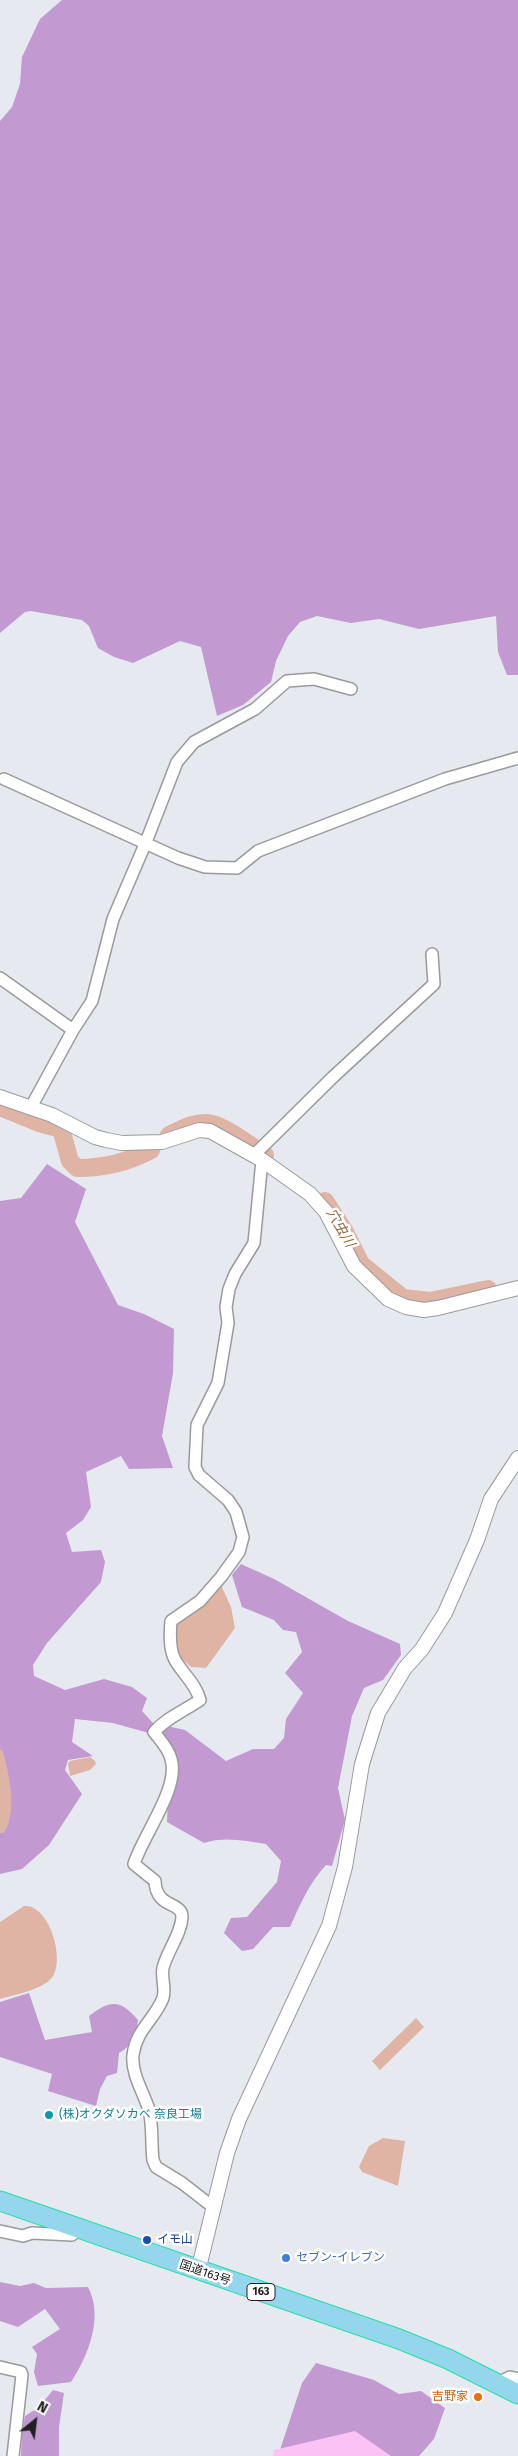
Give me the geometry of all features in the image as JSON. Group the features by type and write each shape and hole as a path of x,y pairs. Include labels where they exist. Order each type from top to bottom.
{"highway":[{"name":"国道163号","path":"0,2201 399,2340 448,2359 518,2394"}],"street":[{"path":"31,1107 73,1030 92,1000 112,919 146,842 177,762 194,742 256,709 287,681 314,679 351,689"},
{"path":"4,779 178,858 205,867 237,868 258,851 445,780 518,758"},
{"path":"213,2207 182,2183 156,2167 153,2160 150,2112 134,2070 133,2056 143,2027 163,1998 162,1976 164,1965 180,1926 182,1914 178,1909 160,1898 155,1892 155,1881 134,1864 139,1848 159,1811 173,1774 171,1758 154,1732 164,1721 177,1716 200,1700 196,1688 175,1659 170,1636 171,1621 200,1602 221,1577 238,1552 242,1537 236,1512 228,1500 198,1475 195,1467 196,1425 218,1383 226,1337 226,1307 229,1289 235,1274 254,1243 257,1158 333,1077 434,984 432,954"},
{"path":"0,978 73,1030"},
{"path":"0,1097 31,1107 106,1140 122,1143 162,1142 199,1130 210,1132 257,1158 310,1194 326,1212 354,1266 394,1302 406,1307 424,1310 518,1288"},
{"path":"198,2271 227,2153 239,2119 329,1926 345,1867 362,1764 378,1713 405,1668 422,1649 445,1613 477,1540 491,1499 518,1458"},
{"path":"0,2231 23,2236 32,2233 60,2236 72,2235 78,2228"},
{"path":"0,2367 21,2372 22,2375 13,2456"},
{"path":"498,2383 510,2377 518,2379"}],"shaded area":[{"path":"62,0 518,0 518,675 507,675 498,652 496,616 419,629 379,619 351,623 317,616 300,622 288,636 276,661 271,682 243,705 217,716 201,647 180,641 133,663 114,657 98,648 89,626 82,620 31,611 25,612 0,633 0,121 12,107 20,84 22,57 40,19"},
{"path":"47,1164 86,1189 75,1222 118,1305 144,1314 174,1329 173,1373 162,1436 173,1468 129,1469 121,1456 86,1472 91,1507 83,1520 66,1533 72,1552 101,1550 105,1562 101,1582 47,1643 33,1665 34,1676 65,1690 104,1679 132,1687 147,1698 142,1711 153,1723 185,1730 226,1761 253,1749 274,1749 284,1738 286,1719 303,1693 285,1673 302,1652 296,1632 283,1630 274,1620 242,1607 232,1575 241,1564 274,1579 348,1621 400,1644 401,1655 383,1680 364,1688 352,1716 338,1788 345,1820 332,1866 326,1865 315,1879 290,1927 273,1927 253,1949 242,1951 224,1933 231,1918 247,1917 277,1882 281,1861 266,1844 227,1839 204,1843 167,1822 168,1798 176,1782 174,1757 163,1737 113,1723 75,1719 72,1742 93,1756 68,1760 65,1770 82,1794 49,1845 22,1869 0,1874 0,1201 21,1198"},
{"path":"221,1585 231,1607 235,1628 206,1668 191,1667 177,1655 174,1623 214,1595"},
{"path":"0,1749 3,1751 8,1771 11,1793 11,1814 4,1833 0,1833"},
{"path":"90,1757 96,1764 90,1770 70,1776 68,1764 70,1761"},
{"path":"24,1906 33,1908 41,1914 47,1923 56,1945 56,1968 53,1976 43,1985 0,1999 0,1922"},
{"path":"29,1993 45,2040 92,2032 89,2016 97,2010 110,2005 121,2005 138,2020 133,2040 119,2053 117,2073 107,2076 100,2089 96,2106 48,2091 52,2074 0,2057 0,2002"},
{"path":"416,2018 424,2027 380,2070 372,2061"},
{"path":"383,2138 405,2141 398,2186 362,2172 359,2167 369,2146"},
{"path":"0,2282 20,2286 34,2283 46,2288 88,2287 93,2299 94,2311 92,2336 83,2360 71,2382 38,2386 34,2372 37,2354 32,2347 60,2329 45,2309 18,2327 0,2321"},
{"path":"316,2363 374,2380 399,2394 421,2391 445,2408 434,2439 419,2456 278,2456 302,2383"},
{"path":"53,2390 64,2393 59,2427 59,2456 21,2456 25,2416 39,2407"},
{"path":"355,2431 391,2456 273,2456 274,2450"}],"waterway":[{"name":"穴虫川","path":"0,1107 39,1123 61,1129 70,1161 77,1168 115,1164 151,1150"},
{"name":"穴虫川","path":"169,1135 197,1124 214,1124 229,1131 265,1155"},
{"name":"穴虫川","path":"325,1201 345,1232 361,1264 403,1298 430,1301 488,1289"}],"place":[{"name":"(株)オクダソカベ 奈良工場","path":"49,2115"},
{"name":"イモ山","path":"147,2240"},
{"name":"セブン-イレブン","path":"286,2258"},
{"name":"吉野家","path":"478,2397"}]}
